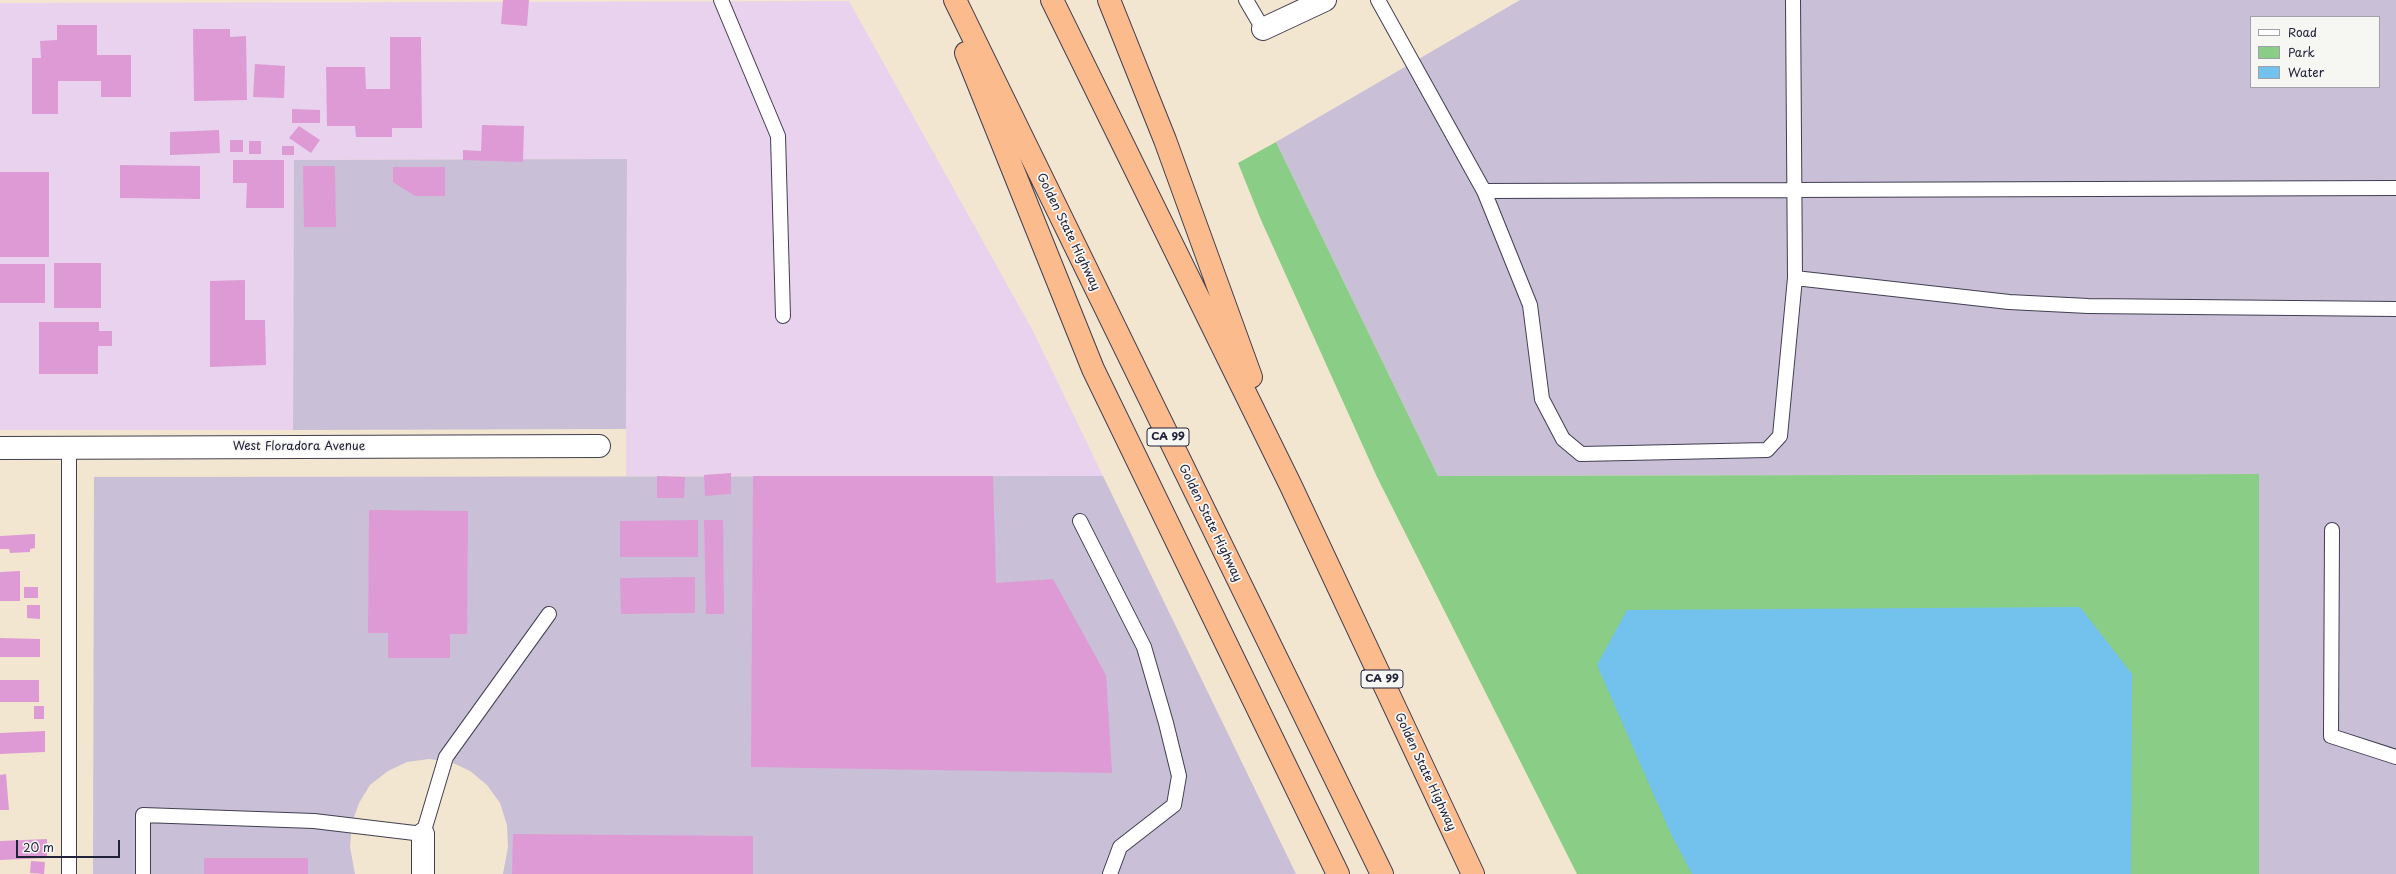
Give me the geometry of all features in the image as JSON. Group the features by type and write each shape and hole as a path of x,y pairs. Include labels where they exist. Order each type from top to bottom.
{"highway":[{"path":"944,0 1094,370 1338,874"},
{"name":"Golden State Highway","path":"955,0 1382,874"},
{"name":"Golden State Highway","path":"1052,0 1290,484 1473,874"},
{"path":"1109,0 1165,140 1290,484"}],"street":[{"path":"1263,29 1325,0"},
{"name":"West Floradora Avenue","path":"0,448 69,449 599,446"},
{"path":"423,834 423,874"}],"lane":[{"path":"721,0 778,136 784,316"},
{"path":"1246,0 1263,29"},
{"path":"1378,0 1484,191 1530,305 1542,399 1563,439 1582,454 1767,450 1780,436 1795,278 1793,0"},
{"path":"1484,191 2396,188"},
{"path":"1795,278 2009,302 2088,306 2396,309"},
{"path":"69,449 69,874"},
{"path":"1080,521 1144,647 1166,723 1178,776 1174,805 1120,847 1110,874"},
{"path":"2332,530 2331,736 2396,757"},
{"path":"143,874 143,815 314,821 423,834 446,757 549,614"}],"shaded area":[{"path":"1520,0 2396,0 2396,874 2259,874 2258,474 1438,476 1276,142"},
{"path":"849,1 1033,331 1103,476 626,476 627,159 294,160 293,430 0,430 0,3"},
{"path":"627,159 626,429 293,430 294,160"},
{"path":"1103,476 1296,874 503,874 508,847 507,825 500,803 487,785 470,771 451,762 429,759 407,762 388,771 370,785 359,803 352,823 350,847 355,874 93,874 94,477"}],"green space":[{"path":"1276,142 1438,476 2259,474 2259,874 1577,874 1377,477 1261,220 1238,163"}],"water":[{"path":"2080,607 2132,674 2131,874 1692,874 1670,832 1597,665 1627,610"}],"building":[{"path":"503,0 529,0 527,26 501,24"},
{"path":"57,25 97,25 97,55 131,55 131,97 101,97 101,81 58,81 58,114 32,114 32,58 41,58 40,41 57,40"},
{"path":"193,29 230,29 230,37 246,36 247,100 194,101"},
{"path":"390,37 421,37 422,128 392,128 392,137 356,137 355,126 327,126 326,67 365,67 366,89 390,89"},
{"path":"255,64 285,66 284,98 253,97"},
{"path":"292,109 320,110 320,123 292,123"},
{"path":"482,125 524,126 523,162 463,160 463,150 481,151"},
{"path":"299,126 320,140 311,153 289,138"},
{"path":"219,130 220,153 170,155 170,132"},
{"path":"230,140 243,140 243,152 230,152"},
{"path":"249,141 261,141 261,154 249,154"},
{"path":"282,146 294,146 294,155 282,155"},
{"path":"233,160 284,160 284,208 246,208 247,183 233,183"},
{"path":"120,165 200,166 200,199 120,198"},
{"path":"303,166 335,166 336,227 304,227"},
{"path":"393,167 445,167 445,196 415,196 393,182"},
{"path":"0,172 49,172 49,257 0,257"},
{"path":"54,263 101,263 101,308 54,308"},
{"path":"0,264 45,264 45,303 0,303"},
{"path":"245,280 245,320 265,320 266,365 210,367 210,281"},
{"path":"39,322 99,322 99,331 112,331 112,346 98,346 98,374 39,374"},
{"path":"731,473 731,494 705,496 704,475"},
{"path":"657,476 685,477 684,498 657,498"},
{"path":"753,476 993,476 996,583 1053,579 1106,675 1112,773 751,767"},
{"path":"369,510 468,511 467,634 450,634 450,658 388,658 388,633 368,633"},
{"path":"698,520 698,557 620,557 620,521"},
{"path":"704,520 723,520 724,614 706,614"},
{"path":"35,534 35,548 30,549 30,552 10,553 9,549 0,549 0,536"},
{"path":"20,571 20,601 0,601 0,572"},
{"path":"695,577 695,613 621,614 620,578"},
{"path":"24,587 38,587 38,598 24,598"},
{"path":"27,605 40,605 40,619 27,618"},
{"path":"0,638 40,639 40,657 0,657"},
{"path":"0,680 39,680 39,702 0,702"},
{"path":"34,706 44,706 44,719 34,719"},
{"path":"45,731 45,752 0,754 0,733"},
{"path":"6,774 9,810 0,810 0,775"},
{"path":"513,834 753,836 753,874 512,874"},
{"path":"47,839 47,858 0,860 0,841"},
{"path":"204,858 308,858 308,874 204,874"},
{"path":"31,861 45,862 44,874 30,873"}]}
